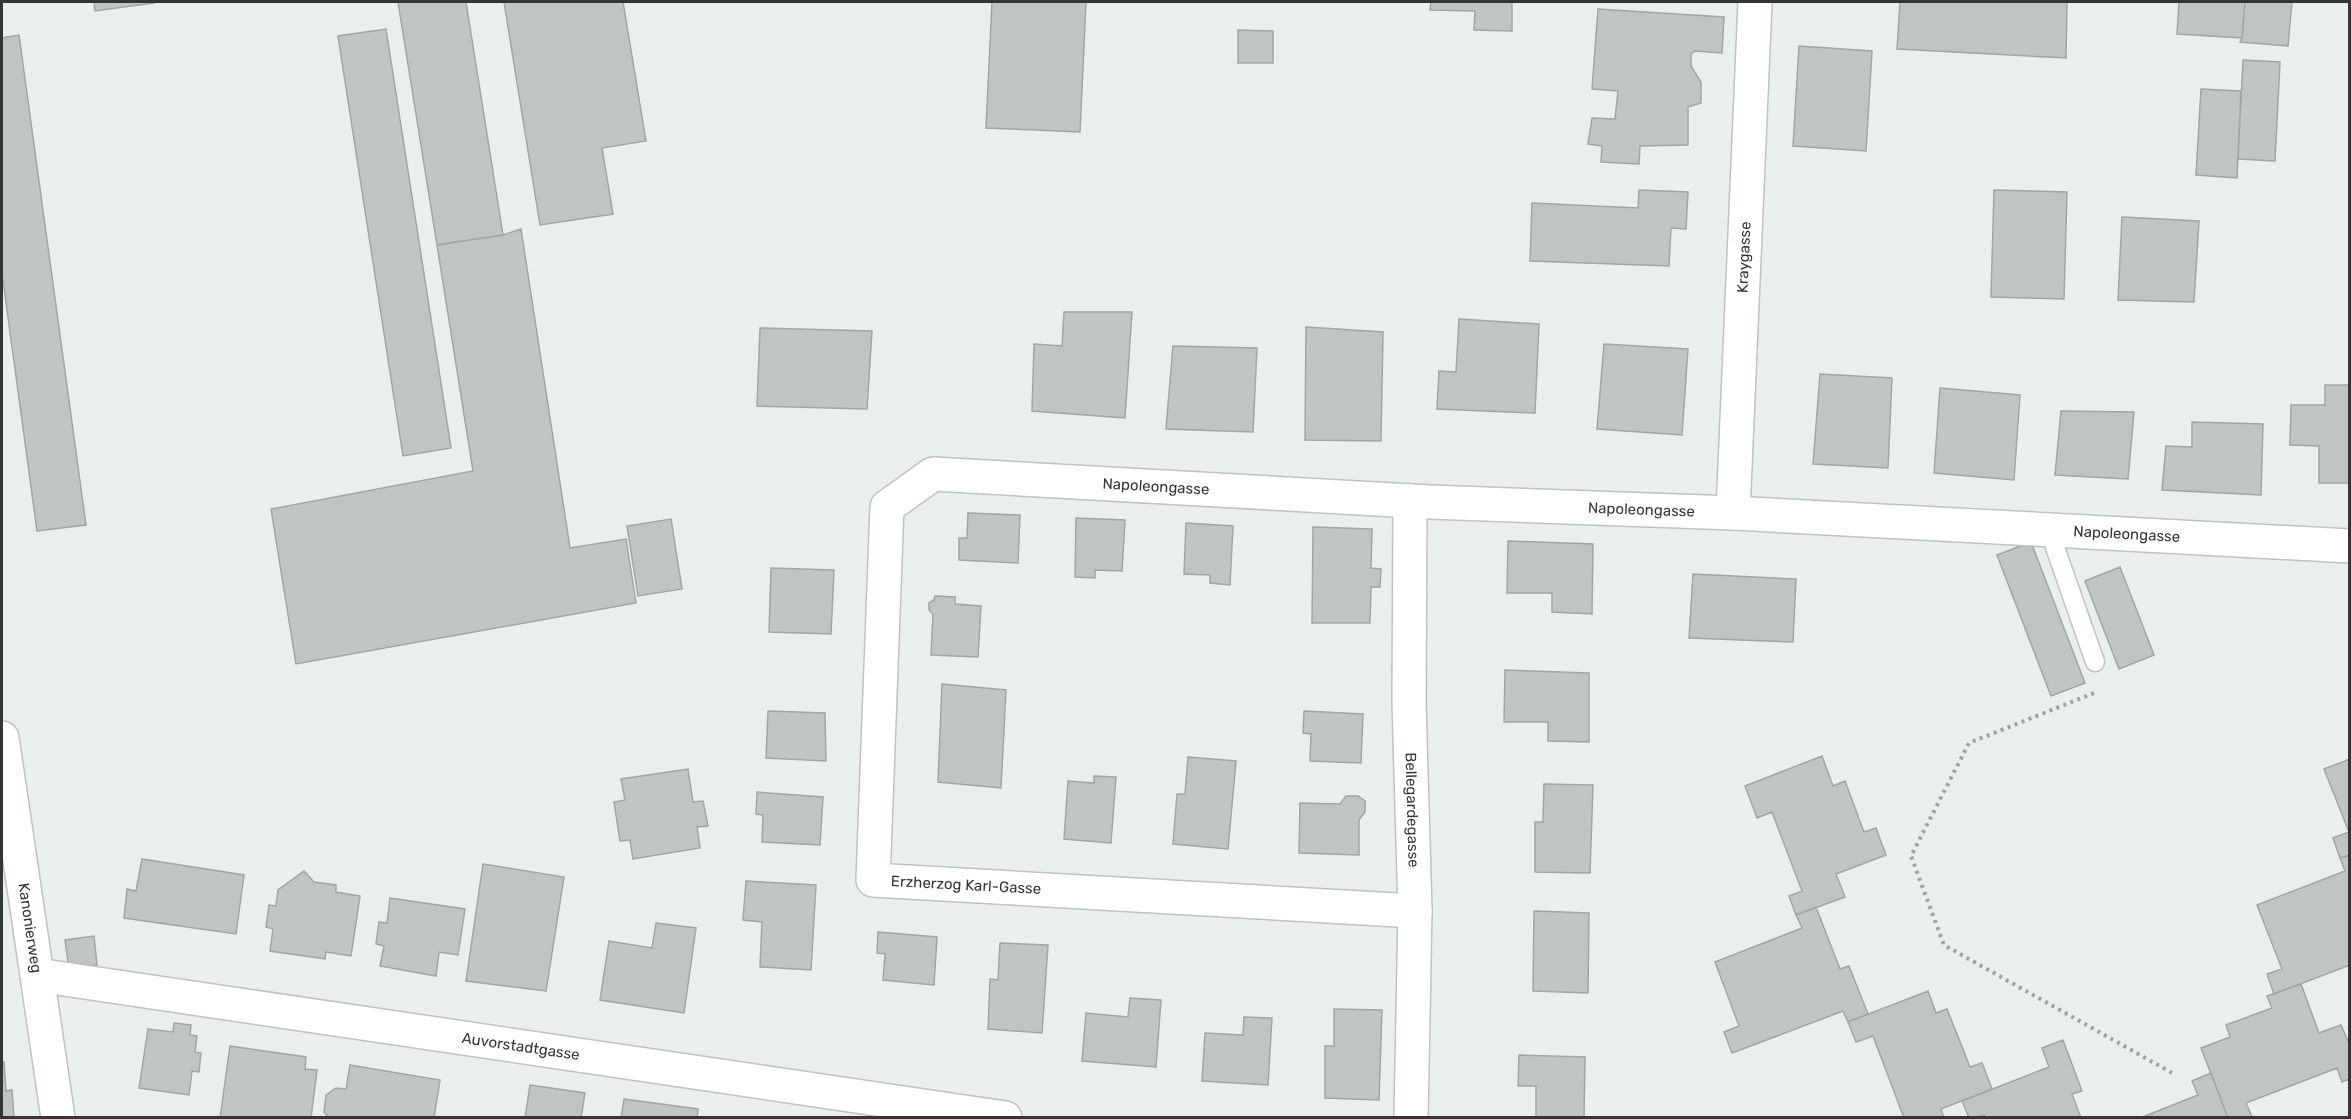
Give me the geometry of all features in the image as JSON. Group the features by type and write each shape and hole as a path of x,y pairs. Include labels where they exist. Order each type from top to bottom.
{"street":[{"name":"Kraygasse","path":"1733,513 1755,2"},
{"name":"Napoleongasse","path":"933,474 1410,501 1733,513 2349,546"},
{"name":"Erzherzog Karl-Gasse","path":"933,474 887,507 873,880 1415,911"},
{"name":"Bellegardegasse","path":"1410,501 1409,703 1415,911 1411,1118"},
{"name":"Kanonierweg","path":"2,738 58,1118"},
{"name":"Auvorstadtgasse","path":"37,975 1005,1118"}],"lane":[{"path":"2049,530 2095,662"}],"path":[{"path":"2095,662 2106,688 1969,743 1911,856 1944,945 2175,1074"}],"building":[{"path":"94,2 153,2 154,3 95,11"},
{"path":"398,2 466,2 503,235 437,245"},
{"path":"504,2 623,2 646,141 602,148 613,214 540,225"},
{"path":"992,2 1086,2 1080,132 986,128"},
{"path":"1431,2 1512,2 1512,31 1474,30 1475,11 1430,10"},
{"path":"1900,2 2067,2 2066,58 1897,49"},
{"path":"2179,2 2245,2 2242,38 2177,34"},
{"path":"2245,2 2292,2 2288,46 2240,42"},
{"path":"1598,9 1724,17 1722,53 1695,51 1691,54 1691,66 1701,82 1701,103 1688,107 1688,145 1640,146 1639,164 1601,162 1602,146 1588,144 1592,118 1615,119 1618,91 1592,89"},
{"path":"386,29 451,448 403,456 338,36"},
{"path":"1238,30 1273,31 1273,63 1238,63"},
{"path":"19,35 86,525 37,531 2,273 2,38"},
{"path":"1799,46 1872,51 1866,151 1793,146"},
{"path":"2243,60 2280,62 2275,161 2238,159"},
{"path":"2201,89 2241,91 2237,178 2196,175"},
{"path":"1639,190 1688,192 1686,229 1671,228 1669,266 1530,261 1532,203 1638,208"},
{"path":"1994,190 2067,192 2064,299 1991,297"},
{"path":"2122,217 2199,221 2194,302 2118,300"},
{"path":"521,229 570,548 626,539 636,603 296,664 271,509 473,471 437,245 503,235"},
{"path":"1064,312 1132,312 1125,418 1032,411 1034,344 1062,346"},
{"path":"1459,319 1539,324 1535,413 1437,409 1439,371 1456,372"},
{"path":"1306,327 1383,332 1381,441 1305,440"},
{"path":"760,328 872,331 867,409 757,406"},
{"path":"1604,344 1688,349 1682,435 1597,429"},
{"path":"1173,346 1257,348 1253,432 1166,429"},
{"path":"1820,374 1892,378 1888,468 1813,464"},
{"path":"2325,385 2350,385 2350,483 2319,483 2319,446 2290,445 2291,405 2325,405"},
{"path":"1940,388 2020,395 2014,480 1934,473"},
{"path":"2061,411 2134,412 2128,479 2055,475"},
{"path":"2192,422 2263,424 2261,495 2162,490 2166,446 2192,447"},
{"path":"968,513 1020,515 1018,563 959,560 959,538 967,538"},
{"path":"1076,518 1125,520 1122,571 1095,570 1095,578 1075,577"},
{"path":"671,519 682,589 638,596 627,526"},
{"path":"1186,523 1233,526 1230,585 1210,583 1210,575 1184,574"},
{"path":"1313,527 1372,529 1371,568 1381,569 1380,587 1371,587 1370,623 1312,623"},
{"path":"1508,541 1593,544 1592,614 1552,612 1552,593 1507,593"},
{"path":"2031,542 2085,683 2051,696 1997,555"},
{"path":"2120,567 2154,655 2119,669 2085,581"},
{"path":"771,568 834,570 831,634 769,632"},
{"path":"1693,574 1796,579 1793,642 1689,638"},
{"path":"935,596 955,597 955,604 981,606 978,657 931,655 933,614 929,610 929,603 934,600"},
{"path":"1505,670 1589,673 1589,742 1548,741 1548,722 1504,722"},
{"path":"942,684 1006,690 1001,788 938,782"},
{"path":"768,711 825,713 826,761 766,758"},
{"path":"1304,711 1363,714 1361,763 1310,761 1311,734 1303,733"},
{"path":"1822,756 1833,786 1845,781 1864,832 1876,828 1886,855 1836,874 1845,897 1796,915 1789,896 1802,891 1772,812 1757,818 1745,786"},
{"path":"1188,757 1236,761 1228,849 1173,844 1177,794 1185,794"},
{"path":"2350,759 2350,855 2340,858 2333,838 2349,832 2324,769"},
{"path":"688,769 693,802 703,801 708,826 697,827 700,848 633,859 630,840 620,841 614,802 625,800 621,779"},
{"path":"1094,776 1116,777 1111,843 1064,839 1068,781 1094,783"},
{"path":"1544,784 1593,785 1590,873 1535,872 1535,822 1543,822"},
{"path":"757,792 823,797 820,845 762,842 763,815 756,814"},
{"path":"1346,796 1358,796 1365,801 1365,812 1359,820 1359,855 1299,853 1300,803 1340,804"},
{"path":"2350,855 2350,965 2274,994 2267,974 2282,969 2257,905 2345,871 2340,858"},
{"path":"142,859 244,875 236,934 124,918 127,889 136,891"},
{"path":"483,864 564,877 546,991 466,981"},
{"path":"304,871 314,882 336,885 336,892 360,896 351,956 326,952 325,959 270,951 273,929 266,927 269,905 276,906 278,890"},
{"path":"746,881 816,885 811,970 760,967 762,922 743,920"},
{"path":"390,898 465,909 458,955 439,952 436,976 380,966 384,946 376,944 379,922 387,923"},
{"path":"1816,907 1840,969 1849,966 1868,1014 1848,1022 1843,1011 1732,1053 1724,1032 1739,1026 1715,962 1802,928 1796,915"},
{"path":"1534,911 1589,913 1588,993 1533,991"},
{"path":"656,923 696,928 684,1013 600,1000 609,941 652,948"},
{"path":"878,932 937,937 934,985 883,980 885,954 877,953"},
{"path":"94,936 97,965 69,969 65,940"},
{"path":"1000,943 1048,945 1042,1033 988,1029 990,979 998,980"},
{"path":"2301,984 2319,1033 2341,1025 2350,1046 2350,1079 2342,1082 2337,1068 2246,1103 2252,1117 2228,1118 2201,1048 2230,1037 2226,1025 2272,1008 2267,996"},
{"path":"1928,991 1936,1013 1947,1009 1970,1067 1982,1063 1992,1089 1941,1109 1944,1118 1904,1118 1873,1036 1856,1042 1848,1022"},
{"path":"1130,998 1161,1000 1156,1067 1082,1061 1086,1013 1128,1017"},
{"path":"1334,1009 1382,1010 1379,1100 1325,1098 1325,1046 1334,1046"},
{"path":"1244,1017 1272,1018 1268,1085 1202,1081 1205,1033 1243,1035"},
{"path":"174,1023 191,1025 190,1035 197,1036 195,1052 201,1053 199,1072 192,1071 189,1095 139,1088 148,1029 173,1032"},
{"path":"2063,1040 2082,1091 2072,1094 2081,1118 1986,1118 1985,1115 1969,1118 1962,1101 2049,1067 2042,1048"},
{"path":"230,1046 306,1057 305,1069 317,1070 311,1118 220,1118"},
{"path":"1519,1055 1585,1057 1584,1118 1536,1118 1536,1086 1518,1086"},
{"path":"4,1062 6,1091 12,1090 14,1118 2,1118 2,1063"},
{"path":"350,1065 440,1080 434,1118 329,1118 324,1112 326,1095 336,1088 346,1089"},
{"path":"2211,1073 2228,1118 2140,1118 2198,1095 2192,1081"},
{"path":"530,1085 585,1093 581,1118 525,1118"},
{"path":"624,1099 698,1109 697,1118 621,1118"}]}
